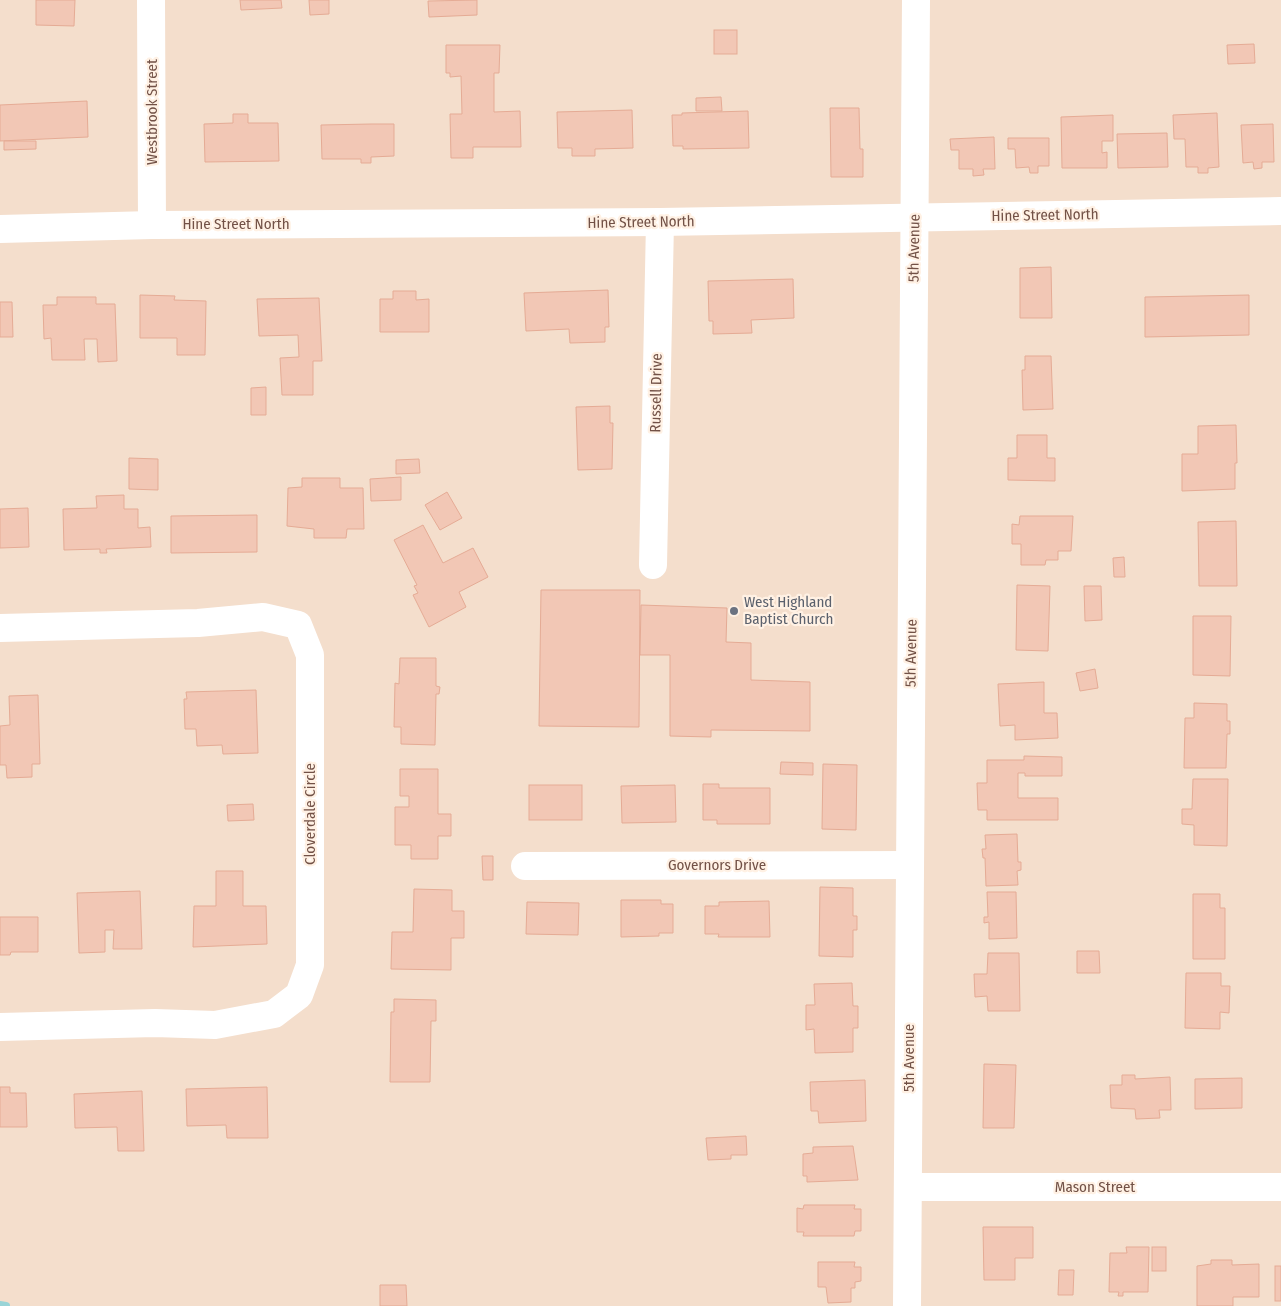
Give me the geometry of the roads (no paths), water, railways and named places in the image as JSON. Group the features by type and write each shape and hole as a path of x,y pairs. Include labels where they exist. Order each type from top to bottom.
{"street":[{"name":"Westbrook Street","path":"151,0 152,225"},
{"name":"5th Avenue","path":"907,1306 910,1187 909,866 916,0"},
{"name":"Hine Street North","path":"0,229 152,225 660,222 1281,211"},
{"name":"Russell Drive","path":"653,565 660,222"},
{"name":"Cloverdale Circle","path":"0,628 198,623 263,617 298,625 310,655 310,965 299,995 274,1014 215,1025 154,1023 0,1027"},
{"name":"Governors Drive","path":"524,866 909,866"},
{"name":"Mason Street","path":"910,1187 1281,1187"}],"waterway":[{"path":"0,1305 6,1306"}],"place":[{"name":"West Highland Baptist Church","path":"734,611"}]}
